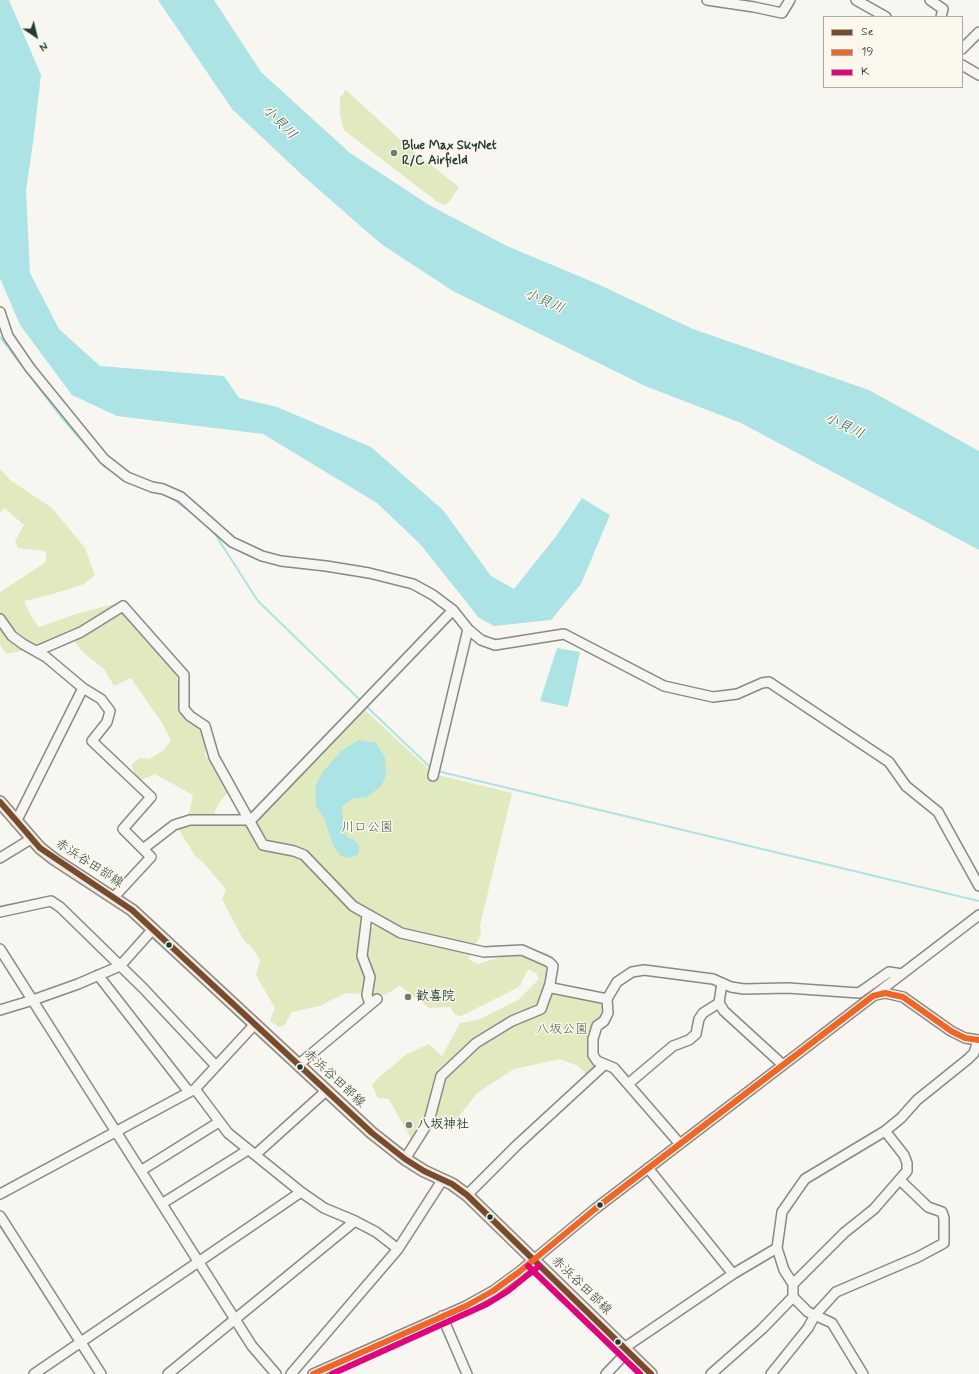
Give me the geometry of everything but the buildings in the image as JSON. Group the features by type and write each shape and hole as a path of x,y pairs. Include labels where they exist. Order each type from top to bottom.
{"main road":[{"name":"赤浜谷田部線","path":"2,807 30,838 54,859 132,910 372,1133 405,1159 424,1171 443,1179 467,1195 651,1374"}],"street":[{"path":"707,0 782,13 790,0"},
{"path":"856,0 884,16"},
{"path":"930,0 943,8 941,16"},
{"path":"963,48 979,32"},
{"path":"963,66 979,75"},
{"path":"0,312 8,336 30,368 104,459 126,477 152,487 163,488 181,498 232,542 262,556 282,561 369,573 413,584 433,595 453,610 468,629 481,640 494,646 564,634 664,686 714,697 737,694 762,683 769,682 889,762 906,786 938,812 979,886"},
{"path":"37,651 81,632 122,606 184,675 184,709 190,716 204,726 214,758 263,845 294,850 304,855 353,906 401,933 484,952 522,950 549,962 553,966 550,984 541,1008 512,1021 476,1043 440,1076 429,1121 405,1159"},
{"path":"143,849 174,825 190,820 252,820 453,610"},
{"path":"0,619 12,636 23,644 37,651 83,688 101,699 110,710 107,722 92,740 151,797 123,829 151,857 114,897"},
{"path":"433,776 468,629"},
{"path":"16,822 83,688"},
{"path":"0,858 30,838"},
{"path":"0,912 51,902 60,907 120,966 216,1066"},
{"path":"298,1065 374,1002 367,995 370,977 362,956 367,915"},
{"path":"313,1374 493,1292 648,1168 979,915"},
{"path":"0,1010 33,1000 120,966 153,929"},
{"path":"0,949 163,1203 198,1262 252,1346 276,1374"},
{"path":"680,1144 614,1068 597,1061 593,1055 597,1026 604,1021 608,1013 607,999 617,982 632,972 644,970 663,974 694,975 713,979 744,989 788,988 858,993 876,983 889,972 902,974"},
{"path":"98,975 228,1133 301,1192 324,1208 355,1220 376,1232 398,1249"},
{"path":"722,983 719,1003 733,1021 743,1028 783,1065"},
{"path":"550,984 552,988 607,999"},
{"path":"711,1374 762,1329 792,1297 793,1284 784,1270 777,1248 782,1212 805,1179 885,1131 901,1118 917,1100 968,1059 974,1052 979,1040 965,1038 951,1031 903,997 884,993 873,996"},
{"path":"628,1084 673,1046 689,1040 696,1034 699,1019 703,1013 719,1003"},
{"path":"0,1194 117,1132 192,1090 255,1024"},
{"path":"467,1195 516,1146 604,1065"},
{"path":"163,1203 252,1153 326,1091"},
{"path":"142,1170 219,1122"},
{"path":"793,1284 844,1233 874,1209 907,1171 907,1164 904,1155 885,1131"},
{"path":"648,1168 733,1274"},
{"path":"290,1374 398,1249 443,1179"},
{"path":"770,1374 808,1328 815,1315 836,1292 918,1257 944,1243 944,1218 942,1212 928,1207 900,1180"},
{"path":"34,1374 301,1192"},
{"path":"0,1216 101,1374"},
{"path":"168,1374 355,1220"},
{"path":"606,1374 626,1350 733,1274 777,1248"},
{"path":"792,1297 808,1312 832,1323 863,1374"},
{"path":"442,1316 467,1374"}],"green space":[{"name":"Blue Max SkyNet R/C Airfield","path":"346,90 407,146 459,187 449,202 444,205 436,201 344,130 340,114 340,98"},
{"path":"0,469 10,480 52,508 85,548 95,575 84,584 24,601 31,616 39,627 76,614 114,604 177,675 181,711 187,719 200,729 206,743 205,755 229,790 218,805 214,814 217,821 249,820 364,709 434,774 512,793 480,925 481,934 468,959 478,964 530,948 549,954 558,969 554,989 607,999 608,1013 591,1038 599,1066 588,1076 578,1066 560,1059 514,1069 477,1093 460,1115 452,1132 429,1118 411,1139 389,1099 378,1098 372,1085 407,1054 429,1044 442,1056 460,1023 478,1020 518,1000 539,979 536,973 528,969 519,987 461,1016 455,1015 450,1007 429,1008 400,986 385,995 345,993 320,1006 292,1012 285,1025 279,1027 270,1021 275,1008 256,975 260,960 253,949 243,939 222,899 226,890 204,863 195,856 179,830 190,810 193,795 155,774 139,781 131,765 140,758 149,759 164,750 171,740 162,723 131,678 114,686 105,670 84,653 68,634 37,648 6,654 0,644 0,592 46,562 46,551 18,548 15,541 24,525 4,508 0,513","holes":["364,913 380,921 372,928 364,931"]}],"water":[{"path":"0,0 9,0 41,75 26,191 30,273 59,329 100,366 224,376 239,398 277,407 371,447 443,510 491,576 514,589 557,535 582,498 610,515 581,584 551,620 494,626 479,618 420,544 377,503 263,434 117,416 72,395 20,325 0,278"},
{"name":"小貝川","path":"158,0 214,0 261,72 350,153 429,205 507,246 600,285 693,329 869,390 979,451 979,550 741,423 645,386 453,291 381,244 301,174 232,109"},
{"path":"557,648 580,652 568,707 540,701"},
{"path":"359,740 376,743 385,758 386,775 382,785 367,797 352,799 342,807 344,831 347,837 353,839 359,845 359,854 351,858 340,856 333,845 324,818 316,806 315,787 322,773 341,751"}],"waterway":[{"path":"0,337 61,417 105,467 119,476"},
{"path":"169,496 196,516"},
{"path":"213,531 258,601 361,701"},
{"path":"366,706 432,769"},
{"path":"437,771 979,901"}],"transit line":[{"name":"Se","path":"0,802 40,848 132,910 372,1133 405,1159 424,1171 452,1184 467,1195 651,1374"},
{"name":"19","path":"313,1374 466,1306 493,1291 519,1272 595,1209 873,996 885,993 903,997 951,1031 965,1038 979,1040"},
{"name":"K","path":"528,1266 640,1374"},
{"name":"K","path":"332,1374 487,1304 508,1291 539,1266"}],"place":[{"name":"Blue Max SkyNet R/C Airfield","path":"394,153"},
{"name":"歓喜院","path":"408,997"},
{"name":"八坂神社","path":"409,1125"}],"park label":[{"name":"川口公園","path":"367,828"},
{"name":"八坂公園","path":"562,1030"}]}
